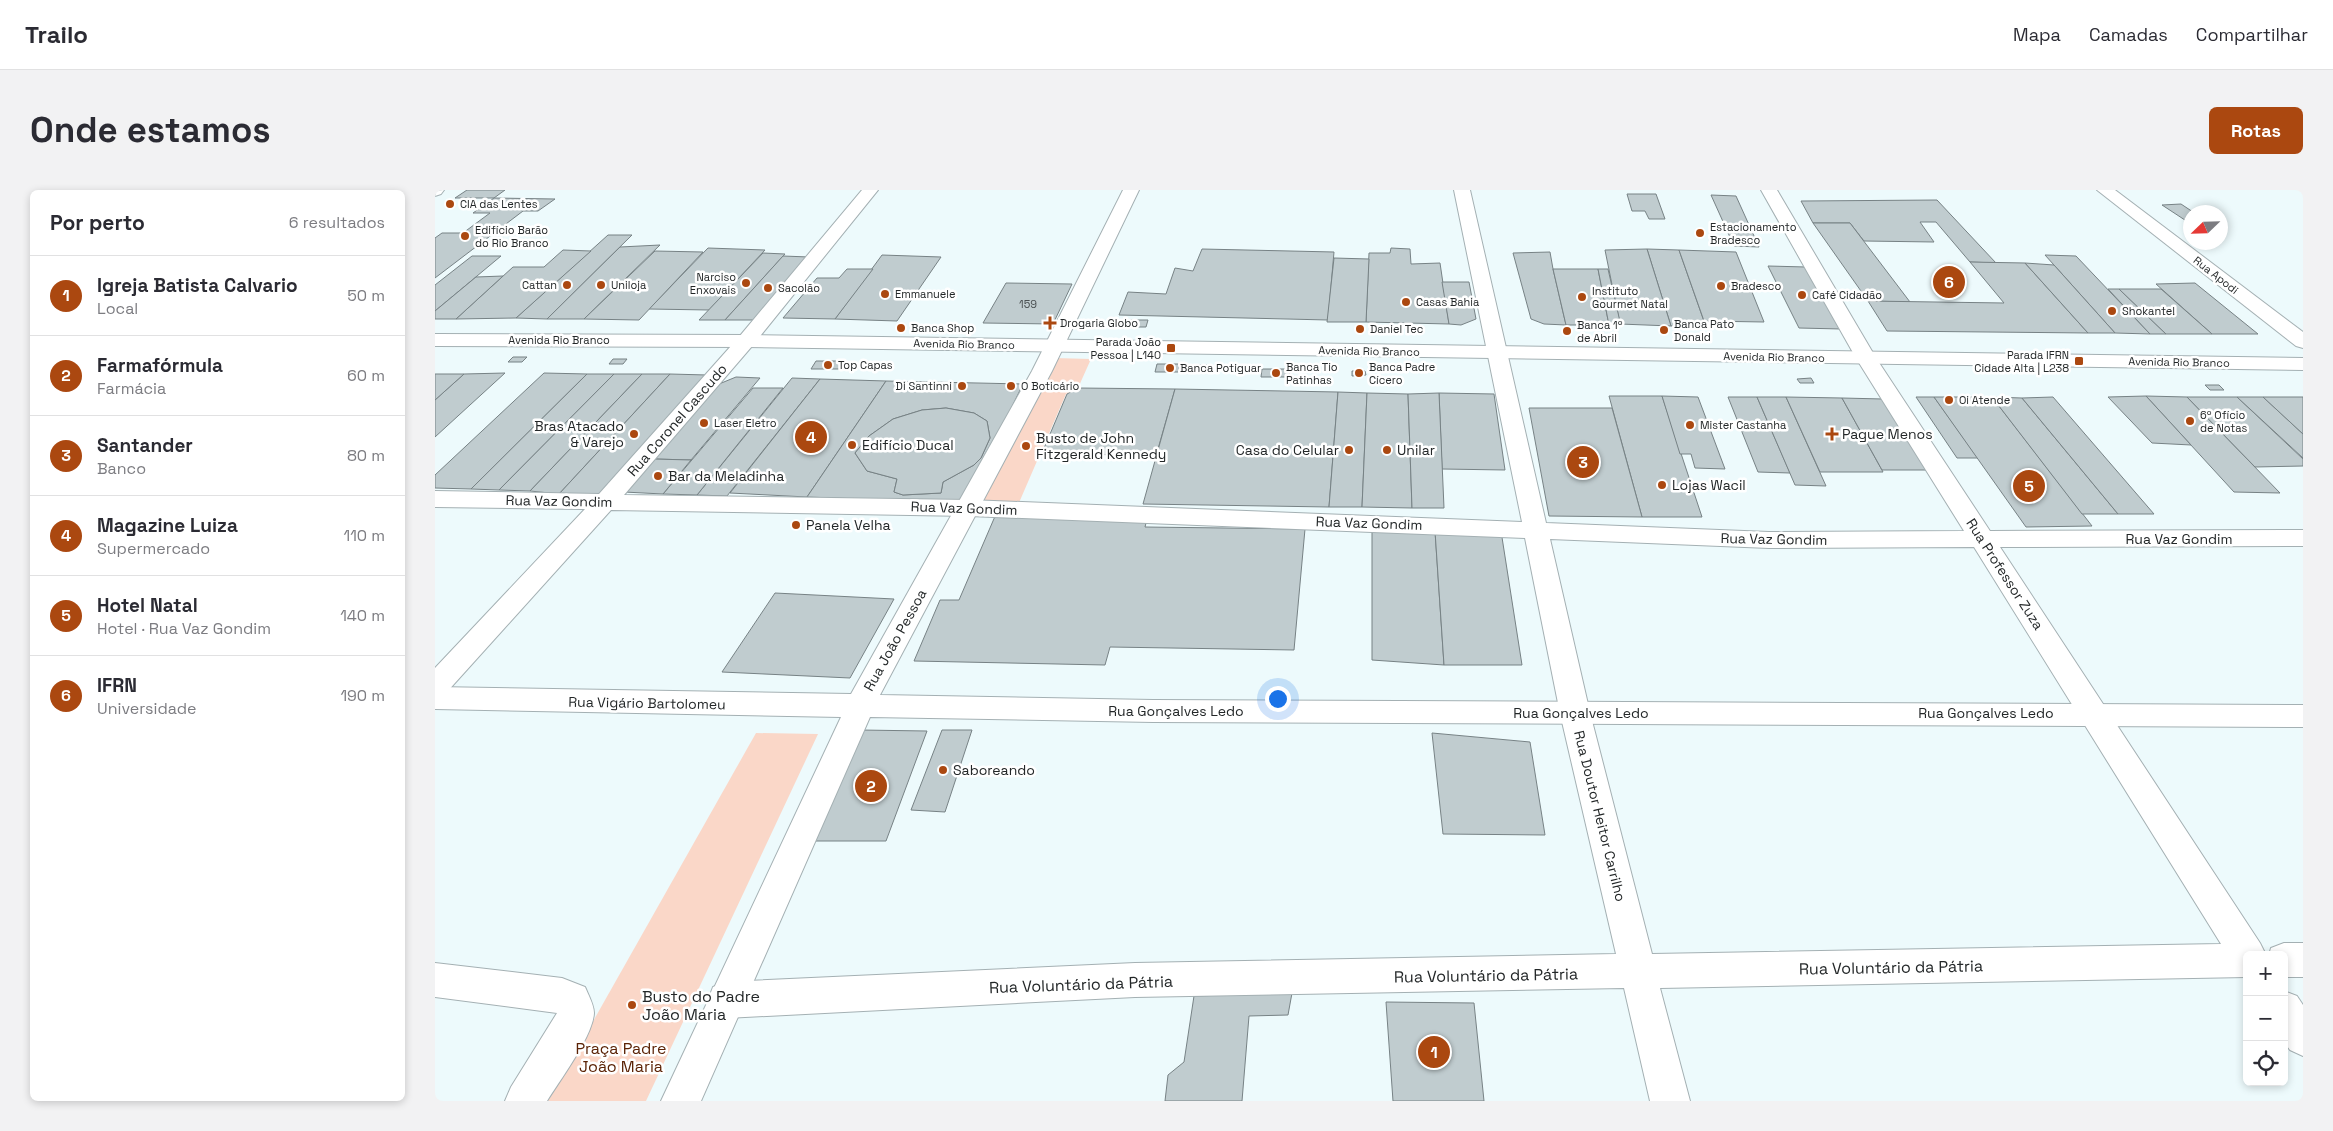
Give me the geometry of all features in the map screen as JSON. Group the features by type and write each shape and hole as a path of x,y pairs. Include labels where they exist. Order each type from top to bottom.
{"street":[{"name":"Rua Coronel Cascudo","path":"435,686 605,502 745,341 870,190"},
{"name":"Rua João Pessoa","path":"681,1101 866,693 969,508 1055,346 1131,190"},
{"name":"Rua Doutor Heitor Carrilho","path":"1462,190 1499,353 1575,713 1670,1101"},
{"name":"Rua Professor Zuza","path":"1769,190 1866,358 2095,713 2245,951"},
{"name":"Rua Apodi","path":"2105,190 2303,342"},
{"name":"Avenida Rio Branco","path":"435,340 745,341 2303,364"},
{"name":"Rua Vaz Gondim","path":"435,499 969,508 1769,540 1983,541 2303,538"},
{"name":"Rua Vigário Bartolomeu","path":"435,698 860,707"},
{"name":"Rua Gonçalves Ledo","path":"860,707 1575,713 2095,713 2303,716"},
{"name":"Rua Voluntário da Pátria","path":"726,1000 1135,980 2243,960"},
{"path":"2288,960 2303,960"},
{"path":"435,980 562,996 572,1000 576,1012 565,1039 525,1101"},
{"path":"2288,1015 2303,1037"}],"green space":[{"path":"1054,358 1091,359 1078,388 1066,394 1018,505 980,503"},
{"name":"Praça Padre João Maria","path":"756,733 818,734 646,1101 548,1101"}],"building":[{"path":"467,190 505,190 494,198 455,198"},
{"path":"1627,194 1656,194 1665,219 1649,219 1645,211 1632,211"},
{"path":"1711,195 1736,196 1759,247 1734,246"},
{"name":"Edifício Barão do Rio Branco","path":"494,198 555,199 538,211 523,211 435,278 435,238 442,233 463,233 490,213 473,213"},
{"path":"1937,200 1996,263 1970,262 1936,222 1920,222 1934,242 1864,241 1850,223 1813,223 1801,201"},
{"path":"2181,204 2183,205 2183,219 2162,205"},
{"path":"1813,223 1850,223 1910,302 1868,301"},
{"name":"Cattan","path":"608,235 632,235 547,319 516,318"},
{"name":"Uniloja","path":"660,245 584,319 547,319 620,247"},
{"path":"708,248 765,250 709,310 649,309"},
{"name":"Casas Bahia","path":"1391,248 1410,249 1411,264 1440,263 1449,324 1366,322 1369,253 1390,253"},
{"path":"1202,249 1334,252 1328,320 1119,315 1128,292 1166,294 1175,268 1193,271"},
{"path":"1647,249 1679,250 1706,327 1671,326"},
{"path":"1647,249 1671,326 1620,324 1605,250"},
{"path":"563,250 591,251 516,318 456,319 513,267 544,267"},
{"name":"Bradesco","path":"1679,250 1736,252 1764,322 1704,321"},
{"path":"655,251 703,252 639,320 584,319"},
{"path":"1550,252 1566,325 1544,324 1531,319 1513,253"},
{"name":"Narciso Enxovais","path":"763,253 785,254 725,320 699,320"},
{"name":"Emmanuele","path":"882,255 941,257 897,321 835,319"},
{"name":"Shokante!","path":"2045,255 2076,256 2150,334 2115,333"},
{"path":"472,256 501,256 435,311 435,285"},
{"name":"Sacolão","path":"783,256 809,257 754,320 725,320"},
{"path":"1334,258 1369,259 1366,322 1327,322"},
{"path":"1970,262 2025,263 2088,333 1887,331 1868,301 2004,303"},
{"path":"2025,263 2054,265 2115,333 2088,333"},
{"name":"Café Cidadão","path":"1768,266 1806,267 1841,329 1799,328"},
{"path":"847,269 873,269 835,319 783,318 817,278 839,278"},
{"name":"Instituto Gourmet Natal","path":"1553,269 1598,269 1609,325 1566,325"},
{"path":"1598,269 1608,269 1621,326 1609,325"},
{"path":"503,276 456,319 435,319 435,311 476,277"},
{"path":"1442,282 1469,282 1476,319 1461,325 1449,324"},
{"path":"1006,283 1072,284 1053,324 983,323"},
{"path":"2195,283 2258,334 2212,334 2156,284"},
{"path":"2108,289 2119,289 2166,334 2150,334"},
{"path":"2119,289 2161,289 2212,334 2166,334"},
{"path":"1122,320 1148,320 1146,327 1120,327"},
{"path":"513,357 527,357 522,362 508,362"},
{"path":"613,359 627,359 623,364 609,364"},
{"name":"Top Capas","path":"816,361 844,361 839,369 811,369"},
{"name":"Banca Potiguar","path":"1157,364 1184,364 1183,372 1155,372"},
{"path":"1194,365 1207,365 1207,370 1193,370"},
{"name":"Banca Tio Patinhas","path":"1262,369 1290,369 1289,377 1261,377"},
{"name":"Banca Padre Cícero","path":"1352,371 1365,371 1366,375 1352,376"},
{"path":"505,373 435,437 435,400 464,374"},
{"path":"544,373 587,374 471,489 435,488 435,475"},
{"path":"435,374 464,374 435,400"},
{"path":"587,374 614,374 499,490 471,489"},
{"path":"614,374 642,374 530,491 499,490"},
{"path":"642,374 670,374 559,494 530,491"},
{"name":"Bras Atacado & Varejo","path":"670,374 707,375 601,495 559,494"},
{"name":"Laser Eletro","path":"736,377 760,378 691,460 654,459 719,384"},
{"path":"792,378 820,379 727,496 697,495"},
{"path":"1811,378 1814,383 1800,383 1797,379"},
{"path":"820,379 886,381 807,497 730,493"},
{"name":"Edifício Ducal","path":"886,381 1023,384 965,503 807,497","holes":["946,408 974,413 987,421 990,438 981,458 974,465 943,482 941,493 903,495 894,492 897,479 867,471 855,453 869,436 893,419 922,410"]},
{"path":"2205,385 2219,385 2224,390 2210,390"},
{"path":"753,388 783,388 697,495 663,494"},
{"path":"1078,388 1175,389 1156,456 1042,453 1067,394"},
{"path":"1175,389 1338,392 1329,507 1143,504"},
{"name":"Casa do Celular","path":"1338,392 1367,393 1362,507 1329,507"},
{"name":"Unilar","path":"1367,393 1408,394 1412,508 1362,507"},
{"path":"1439,393 1494,394 1505,470 1442,469"},
{"path":"1439,393 1444,508 1412,508 1408,394"},
{"name":"Lojas Wacil","path":"1609,396 1662,396 1702,517 1642,517"},
{"name":"Mister Castanha","path":"1662,396 1698,397 1725,469 1695,468 1691,454 1680,454"},
{"name":"6º Ofício de Notas","path":"2146,396 2187,397 2280,493 2234,492"},
{"path":"2146,396 2191,445 2152,443 2108,397"},
{"path":"1728,397 1757,397 1790,473 1758,472"},
{"path":"1757,397 1786,397 1826,486 1795,485"},
{"name":"Pague Menos","path":"1786,397 1842,398 1883,472 1820,472"},
{"path":"1916,397 1934,397 1978,458 1957,458"},
{"path":"1934,397 1992,397 2092,526 2026,527"},
{"path":"1992,397 2022,398 2118,514 2082,514"},
{"path":"2053,397 2154,514 2118,514 2022,398"},
{"path":"2187,397 2237,397 2303,459 2303,466 2255,467"},
{"path":"2237,397 2263,397 2303,434 2303,458"},
{"path":"2263,397 2303,397 2303,434"},
{"path":"1842,398 1883,399 1926,470 1882,470"},
{"name":"Edifício Ducal","path":"946,408 974,413 987,421 990,438 981,458 974,465 943,482 941,493 903,495 894,492 897,479 867,471 855,453 869,436 893,419 922,410"},
{"path":"1529,408 1612,408 1642,517 1549,516"},
{"name":"Bar da Meladinha","path":"654,459 691,460 663,494 624,492"},
{"path":"996,514 1148,515 1145,527 1305,529 1294,650 1110,647 1105,665 914,661 940,600 959,600"},
{"path":"1372,527 1435,531 1444,665 1372,660"},
{"path":"1435,531 1501,531 1522,665 1444,665"},
{"path":"775,593 894,599 850,678 722,672"},
{"path":"860,730 927,731 886,841 810,841"},
{"name":"Saboreando","path":"942,730 972,730 945,812 911,810"},
{"path":"1432,733 1530,742 1545,835 1443,834"},
{"path":"1292,993 1288,1015 1249,1016 1242,1101 1165,1101 1168,1075 1184,1062 1194,996"},
{"path":"1386,1002 1474,1003 1484,1101 1393,1101"}],"place":[{"name":"CIA das Lentes","path":"450,204"},
{"name":"Estacionamento Bradesco","path":"1700,233"},
{"name":"Edifício Barão do Rio Branco","path":"465,236"},
{"name":"IFRN","path":"1949,282"},
{"name":"Narciso Enxovais","path":"746,283"},
{"name":"Cattan","path":"567,285"},
{"name":"Uniloja","path":"601,285"},
{"name":"Bradesco","path":"1721,286"},
{"name":"Sacolão","path":"768,288"},
{"name":"Emmanuele","path":"885,294"},
{"name":"Café Cidadão","path":"1802,295"},
{"name":"Instituto Gourmet Natal","path":"1582,297"},
{"name":"Casas Bahia","path":"1406,302"},
{"name":"Shokante!","path":"2112,311"},
{"name":"Drogaria Globo","path":"1050,323"},
{"name":"Banca Shop","path":"901,328"},
{"name":"Daniel Tec","path":"1360,329"},
{"name":"Banca Pato Donald","path":"1664,330"},
{"name":"Banca 1º de Abril","path":"1567,331"},
{"name":"Parada João Pessoa | L140","path":"1171,348"},
{"name":"Parada IFRN Cidade Alta | L238","path":"2079,361"},
{"name":"Top Capas","path":"828,365"},
{"name":"Banca Potiguar","path":"1170,368"},
{"name":"Banca Tio Patinhas","path":"1276,373"},
{"name":"Banca Padre Cícero","path":"1359,373"},
{"name":"Di Santinni","path":"962,386"},
{"name":"O Boticário","path":"1011,386"},
{"name":"Oi Atende","path":"1949,400"},
{"name":"6º Ofício de Notas","path":"2190,421"},
{"name":"Laser Eletro","path":"704,423"},
{"name":"Mister Castanha","path":"1690,425"},
{"name":"Bras Atacado & Varejo","path":"634,434"},
{"name":"Pague Menos","path":"1832,434"},
{"name":"Magazine Luiza","path":"811,437"},
{"name":"Edifício Ducal","path":"852,445"},
{"name":"Busto de John Fitzgerald Kennedy","path":"1026,446"},
{"name":"Casa do Celular","path":"1349,450"},
{"name":"Unilar","path":"1387,450"},
{"name":"Santander","path":"1583,462"},
{"name":"Bar da Meladinha","path":"658,476"},
{"name":"Lojas Wacil","path":"1662,485"},
{"name":"Hotel Natal","path":"2029,486"},
{"name":"Panela Velha","path":"796,525"},
{"name":"Saboreando","path":"943,770"},
{"name":"Farmafórmula","path":"871,786"},
{"name":"Busto do Padre João Maria","path":"632,1005"},
{"name":"Igreja Batista Calvario","path":"1434,1052"}]}
